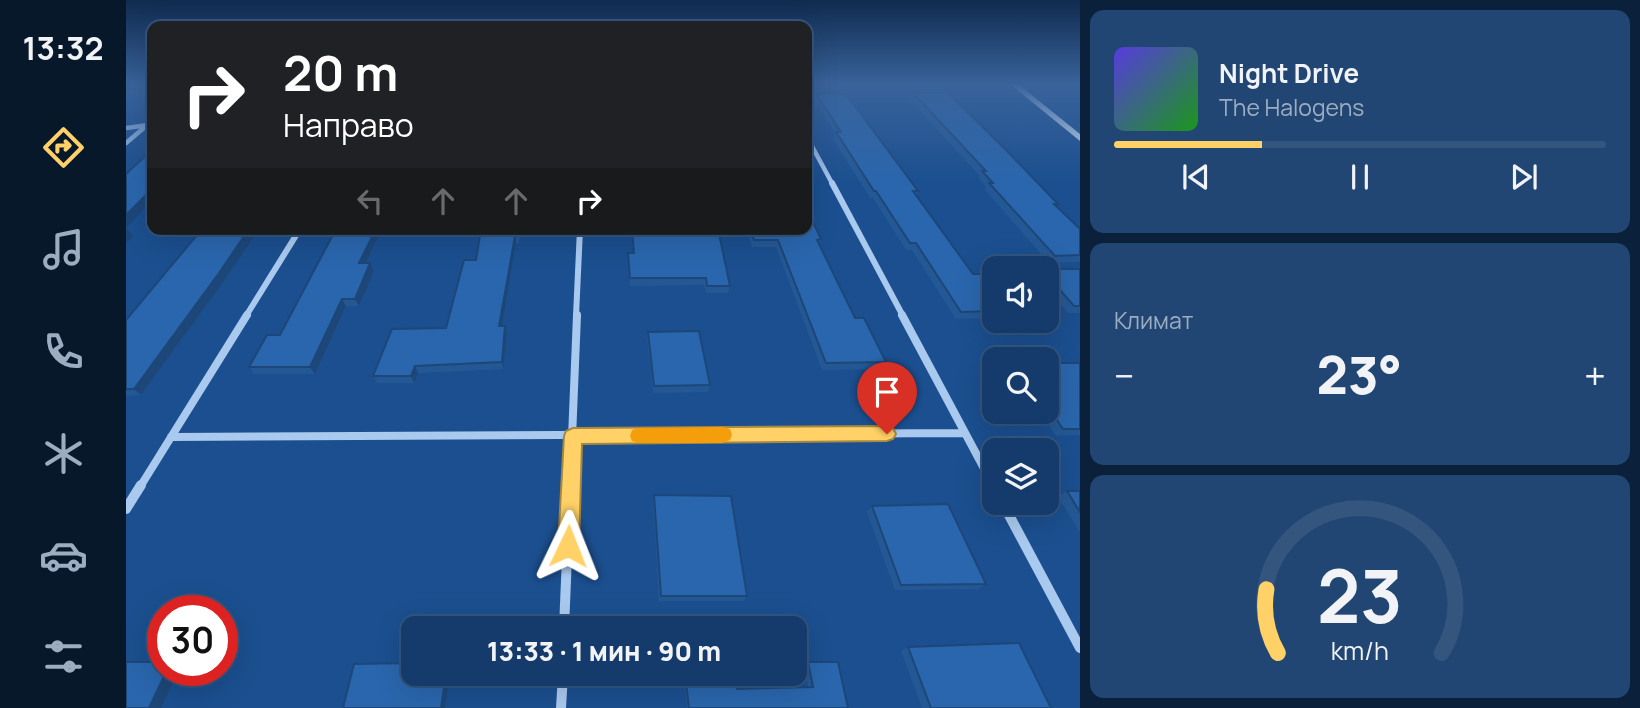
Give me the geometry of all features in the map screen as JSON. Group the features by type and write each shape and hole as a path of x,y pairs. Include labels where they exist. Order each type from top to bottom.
{"street":[{"path":"1055,117 1080,138"},
{"path":"126,128 147,124"},
{"path":"126,143 147,126"},
{"path":"812,146 982,465"},
{"path":"126,509 296,235"},
{"path":"566,616 580,235"},
{"path":"171,437 965,433"},
{"path":"1009,515 1080,648"},
{"path":"561,708 562,686"}],"building":[{"path":"831,117 863,117 918,191 913,191 973,274 982,274 982,311 961,312 916,243 910,243 836,132 841,132"},
{"path":"935,117 972,117 1080,229 1080,255 1055,256 989,183 993,183 982,171 986,171"},
{"path":"147,155 147,194 126,215 126,174"},
{"path":"812,220 821,239 817,240 855,318 864,318 886,362 826,363 778,240 754,240 752,235 812,235"},
{"path":"197,235 245,235 134,389 126,389 126,320"},
{"path":"333,235 373,235 359,263 370,263 355,299 342,299 310,367 249,367 267,335 280,335"},
{"path":"480,235 518,235 515,236 499,326 505,326 502,362 415,366 411,376 373,376 392,329 446,328 464,260 476,260"},
{"path":"632,235 719,235 730,286 707,286 706,278 630,278 628,253 634,253"},
{"path":"1059,269 1080,269 1080,306 1074,306 1059,289"},
{"path":"699,331 710,385 654,386 648,332"},
{"path":"1059,363 1080,363 1080,429 1063,429 1059,423"},
{"path":"1067,491 1080,491 1080,512"},
{"path":"654,495 731,496 747,596 661,596"},
{"path":"948,504 986,584 901,585 872,506"},
{"path":"1019,643 1051,708 931,708 908,647"},
{"path":"126,662 147,662 147,686 159,686 149,708 126,708"},
{"path":"808,662 838,662 848,708 689,708 686,686 736,686 737,689 813,687"},
{"path":"401,663 401,686 444,686 441,708 343,708 354,664"}],"slow traffic":[{"path":"639,436 723,435"}],"route":[{"path":"568,546 573,436 887,434"}]}
